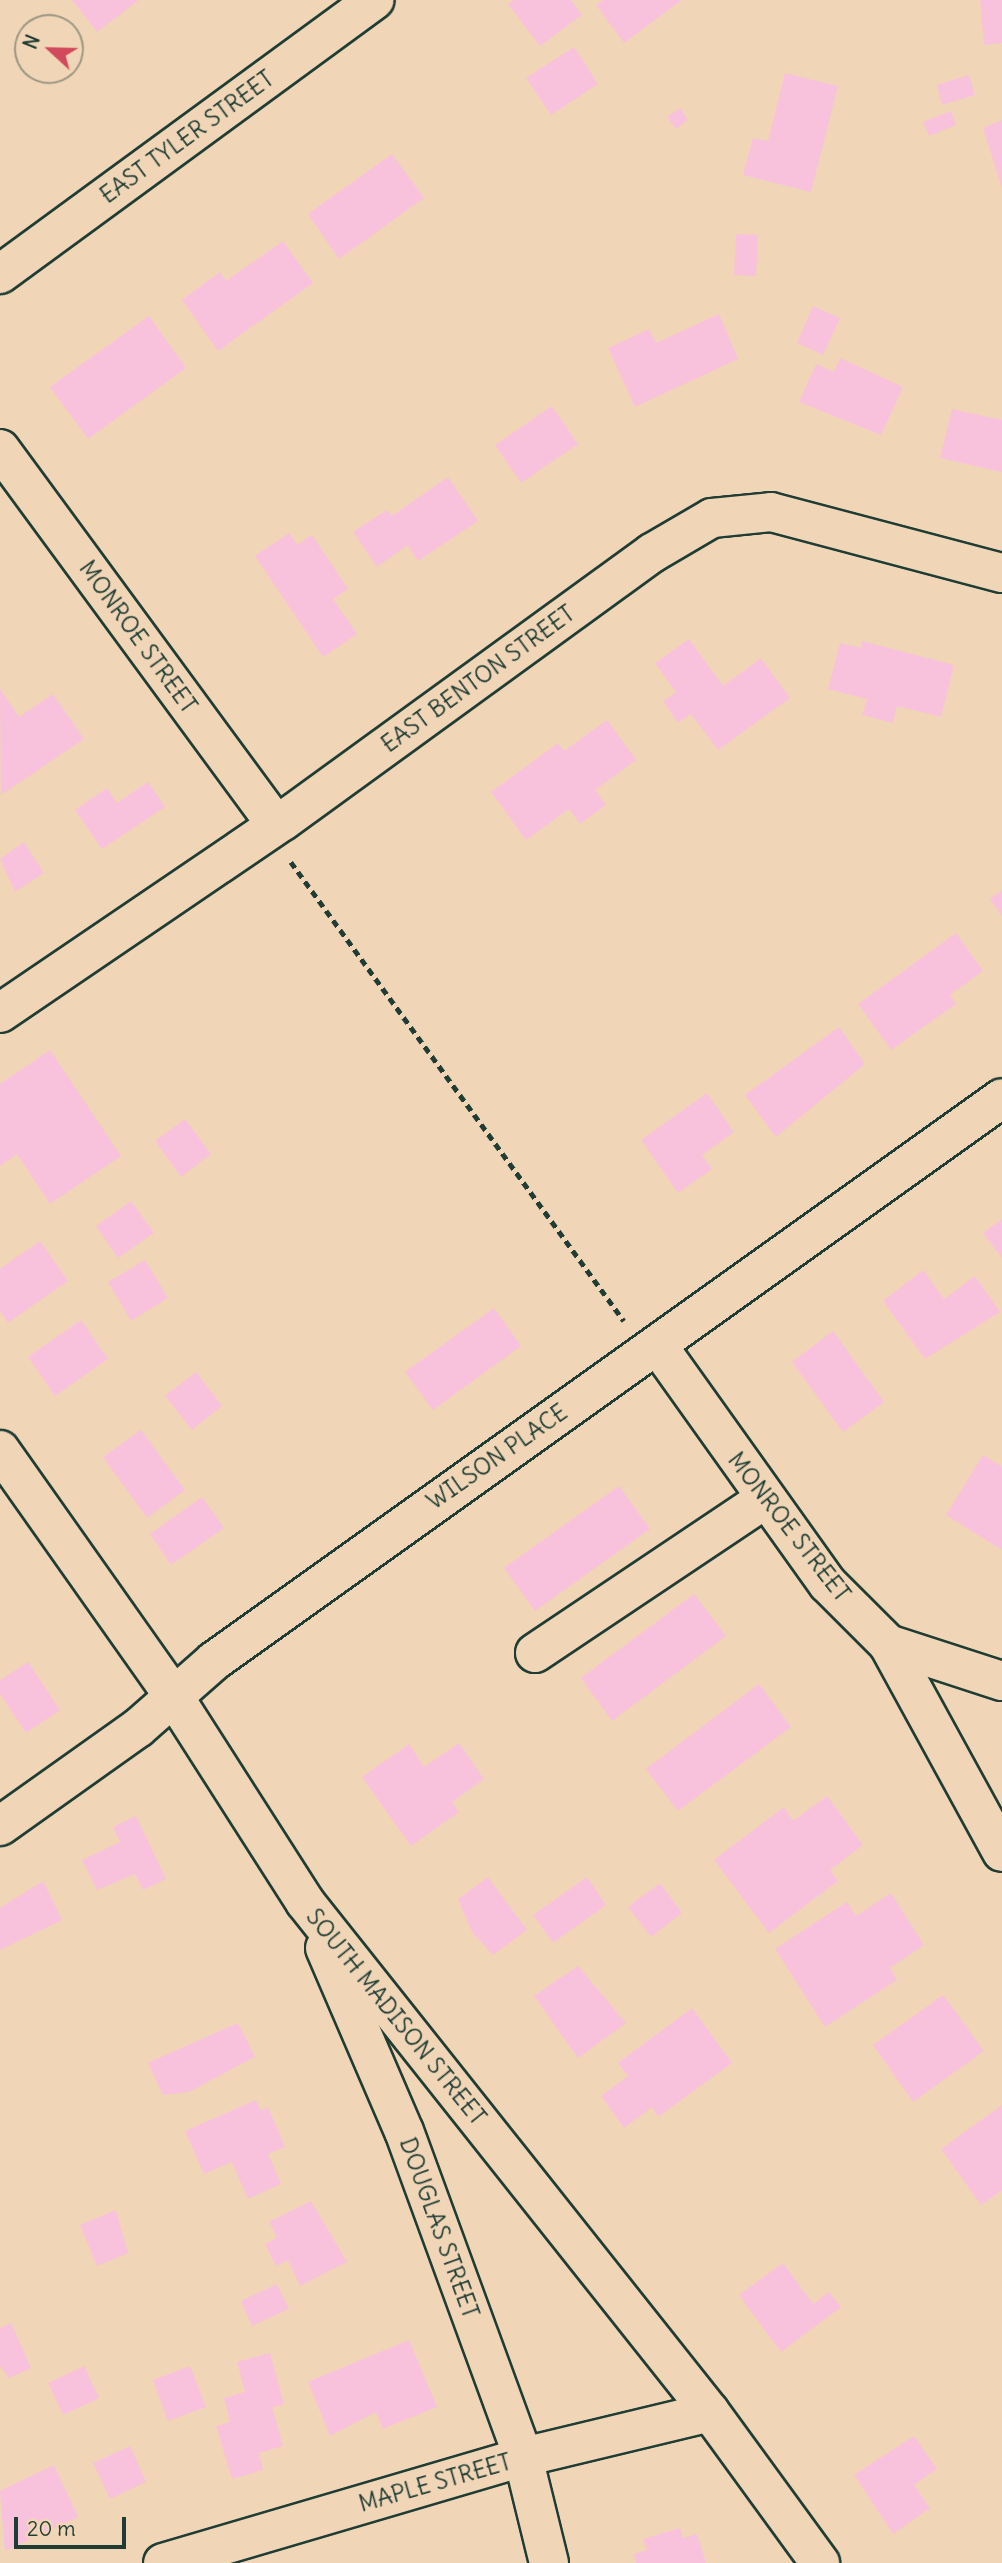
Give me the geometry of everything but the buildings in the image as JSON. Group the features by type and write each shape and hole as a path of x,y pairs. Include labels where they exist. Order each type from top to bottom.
{"street":[{"name":"EAST TYLER STREET","path":"0,274 374,0"},
{"name":"MONROE STREET","path":"0,449 276,825"},
{"name":"EAST BENTON STREET","path":"0,1013 276,825 652,553 712,518 771,512 1002,573"},
{"name":"WILSON PLACE","path":"0,1826 174,1697 642,1336 1002,1098"},
{"name":"MONROE STREET","path":"642,1336 828,1584 888,1644 1002,1852"},
{"name":"SOUTH MADISON STREET","path":"0,1450 174,1697 305,1902 710,2412 820,2563"},
{"path":"535,1653 765,1499"},
{"path":"888,1644 1002,1681"},
{"name":"DOUGLAS STREET","path":"305,1902 404,2131 523,2457 549,2563"},
{"name":"MAPLE STREET","path":"163,2563 523,2457 710,2412"}],"path":[{"path":"291,862 642,1336"}]}
